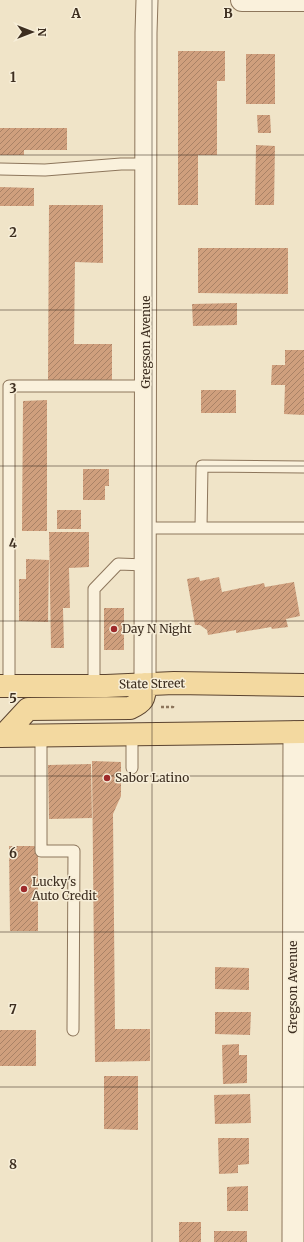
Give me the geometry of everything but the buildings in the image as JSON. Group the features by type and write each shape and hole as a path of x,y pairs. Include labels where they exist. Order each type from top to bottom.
{"main road":[{"name":"State Street","path":"5,686 94,686 145,684 304,685"},
{"path":"1,736 28,709 130,708 141,703 145,695 145,684"},
{"path":"1,736 299,732"}],"street":[{"name":"Gregson Avenue","path":"145,684 147,0"},
{"path":"242,0 304,0"},
{"name":"Gregson Avenue","path":"293,1242 299,906 299,732"}],"lane":[{"path":"0,169 45,170 146,164"},
{"path":"5,686 10,386 146,386"},
{"path":"201,528 202,466 304,467"},
{"path":"146,528 304,528"},
{"path":"94,686 94,589 118,564 146,565"},
{"path":"132,734 132,768"},
{"path":"41,736 41,851 74,851 73,1030"}],"path":[{"path":"160,712 160,707 174,707 174,702"}],"place":[{"name":"Day N Night","path":"114,629"},
{"name":"Sabor Latino","path":"107,778"},
{"name":"Lucky's Auto Credit","path":"24,889"}]}
